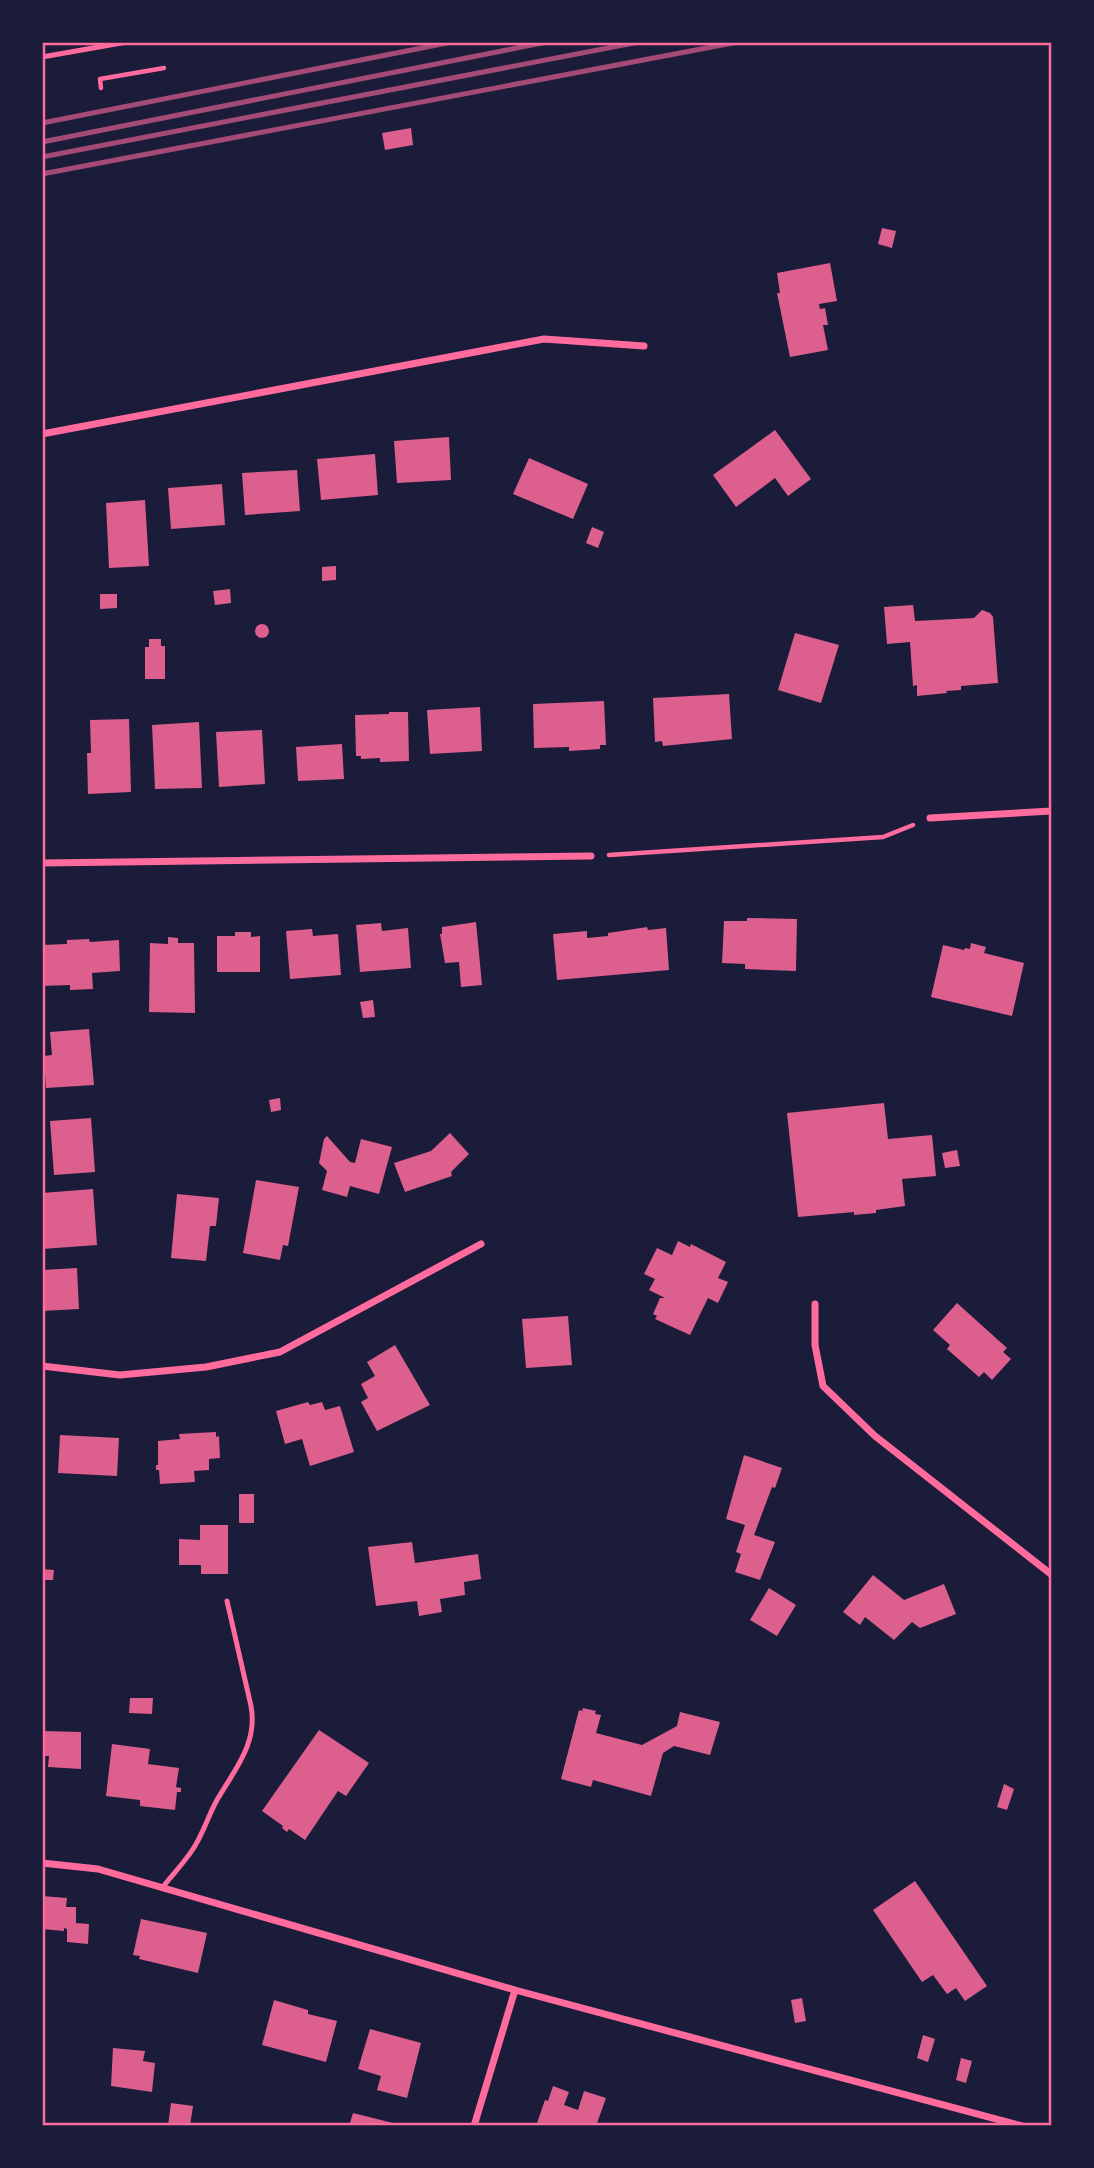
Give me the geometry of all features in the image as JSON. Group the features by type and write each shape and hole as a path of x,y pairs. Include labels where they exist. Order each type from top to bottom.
{"street":[{"path":"42,434 544,339 644,346"},
{"path":"930,818 1052,811"},
{"path":"42,863 591,856"},
{"path":"42,1366 120,1376 206,1367 280,1352 481,1244"},
{"path":"815,1304 815,1345 823,1386 875,1436 1052,1575"},
{"path":"42,1863 98,1869 515,1990 1022,2126"},
{"path":"474,2126 515,1990"}],"lane":[{"path":"42,57 127,42"},
{"path":"162,1888 193,1849 217,1801 243,1759 252,1735 254,1721 227,1601"}],"path":[{"path":"101,89 100,79 164,68"},
{"path":"591,856 883,836 930,818"}],"building":[{"path":"411,128 413,145 385,150 382,133"},
{"path":"882,228 896,231 892,248 878,244"},
{"path":"830,263 837,301 819,304 820,309 825,308 828,325 823,325 828,350 790,357 777,293 780,293 777,273"},
{"path":"775,430 811,479 788,496 775,478 736,507 713,475"},
{"path":"449,437 451,480 397,483 394,441"},
{"path":"375,454 378,495 321,500 317,459"},
{"path":"529,458 588,484 573,519 513,494"},
{"path":"297,470 300,511 245,515 242,473"},
{"path":"222,484 225,525 171,529 168,488"},
{"path":"145,500 149,566 109,568 106,503"},
{"path":"592,527 604,532 598,548 586,543"},
{"path":"336,566 336,580 322,581 322,567"},
{"path":"230,589 231,603 215,605 213,591"},
{"path":"100,594 117,594 117,608 100,609"},
{"path":"913,605 915,621 974,618 982,610 990,613 993,617 998,683 961,686 961,690 917,696 917,685 913,686 910,642 887,644 884,607"},
{"path":"262,624 267,626 267,636 262,638 257,636 255,631 257,626"},
{"path":"795,633 839,645 821,703 778,690"},
{"path":"149,639 161,639 161,646 165,646 165,679 145,679 145,647 149,647"},
{"path":"729,694 732,739 663,746 662,741 655,742 653,698"},
{"path":"604,701 606,745 600,745 600,749 569,751 569,747 534,748 533,704"},
{"path":"480,707 482,751 430,754 427,710"},
{"path":"408,712 409,761 380,762 380,758 361,759 361,756 356,756 355,715"},
{"path":"129,719 131,792 88,794 87,753 91,753 90,720"},
{"path":"199,722 202,788 155,789 152,725"},
{"path":"262,730 265,784 219,787 216,732"},
{"path":"342,744 344,779 298,781 296,747"},
{"path":"747,918 797,919 796,971 745,969 745,964 722,963 724,921 747,921"},
{"path":"476,922 482,985 461,987 459,962 445,963 440,934 442,927"},
{"path":"381,923 382,931 408,928 411,968 360,972 356,925"},
{"path":"647,927 648,930 666,928 669,970 557,980 553,934 587,931 587,938"},
{"path":"312,929 313,936 338,934 341,975 290,979 286,931"},
{"path":"235,932 251,932 251,937 260,936 260,972 217,972 217,936 235,936"},
{"path":"168,937 178,938 178,943 194,943 195,1013 149,1012 150,943 168,944"},
{"path":"89,939 90,942 119,940 120,971 92,973 93,989 70,990 70,985 42,986 42,945 67,944 67,940"},
{"path":"971,943 986,947 984,953 1024,963 1012,1016 931,997 943,945 964,950 970,949"},
{"path":"373,1000 375,1017 363,1018 360,1002"},
{"path":"89,1029 94,1085 46,1088 44,1056 52,1055 50,1032"},
{"path":"280,1098 281,1110 271,1112 269,1100"},
{"path":"884,1103 888,1139 932,1135 936,1176 902,1179 905,1206 876,1210 876,1213 854,1215 854,1212 798,1217 787,1113"},
{"path":"91,1118 95,1172 54,1175 50,1121"},
{"path":"450,1133 469,1154 451,1172 452,1176 405,1192 394,1163 431,1151"},
{"path":"327,1136 350,1162 355,1163 361,1139 392,1147 379,1194 350,1186 347,1197 322,1190 327,1171 319,1163"},
{"path":"957,1150 960,1166 945,1168 942,1153"},
{"path":"256,1180 299,1187 288,1246 283,1245 280,1260 243,1253"},
{"path":"93,1189 97,1245 42,1249 42,1193"},
{"path":"177,1194 219,1198 216,1226 210,1226 206,1261 171,1258"},
{"path":"678,1241 690,1247 691,1244 726,1262 718,1278 728,1282 718,1303 708,1298 690,1335 655,1319 657,1316 653,1314 660,1298 665,1298 649,1290 655,1279 644,1274 657,1248 672,1255"},
{"path":"77,1268 79,1309 42,1311 42,1270"},
{"path":"957,1303 1007,1348 1003,1352 1011,1359 992,1380 984,1372 979,1377 947,1349 950,1345 933,1330"},
{"path":"568,1316 572,1365 526,1368 522,1319"},
{"path":"395,1345 430,1405 377,1431 361,1402 368,1398 361,1384 375,1376 367,1362"},
{"path":"308,1402 310,1405 322,1402 325,1410 340,1406 354,1452 310,1466 302,1439 285,1444 276,1411"},
{"path":"216,1432 216,1437 219,1436 220,1458 209,1459 209,1470 194,1471 195,1482 160,1484 159,1470 156,1470 158,1441 180,1439 179,1434"},
{"path":"60,1435 119,1438 117,1476 58,1473"},
{"path":"744,1455 782,1468 754,1535 775,1542 760,1580 735,1572 741,1554 736,1552 745,1525 726,1519"},
{"path":"239,1494 254,1494 254,1523 239,1523"},
{"path":"200,1525 228,1525 228,1574 201,1574 201,1565 179,1565 179,1539 200,1540"},
{"path":"412,1542 415,1563 478,1554 481,1579 464,1582 465,1595 440,1599 442,1612 419,1616 417,1601 376,1606 368,1547"},
{"path":"42,1569 54,1570 53,1580 42,1580"},
{"path":"873,1575 904,1600 944,1584 956,1614 920,1628 912,1622 894,1640 865,1617 860,1625 843,1612"},
{"path":"769,1588 796,1605 777,1636 750,1620"},
{"path":"130,1698 153,1698 152,1714 129,1713"},
{"path":"583,1708 601,1715 596,1733 642,1745 677,1726 680,1712 720,1722 710,1755 674,1746 663,1753 651,1796 593,1780 591,1787 561,1779 579,1710 582,1711"},
{"path":"319,1730 369,1763 346,1796 338,1791 305,1840 289,1829 287,1832 262,1811"},
{"path":"42,1731 81,1732 81,1769 48,1767 49,1756 42,1756"},
{"path":"112,1744 150,1749 148,1764 179,1768 176,1787 181,1788 181,1792 177,1792 175,1810 140,1806 140,1800 106,1796"},
{"path":"1004,1784 1014,1789 1007,1810 997,1807"},
{"path":"915,1881 987,1986 965,2001 956,1988 947,1994 933,1975 922,1982 873,1910"},
{"path":"42,1896 67,1898 66,1907 76,1907 76,1923 89,1924 88,1944 67,1942 67,1929 64,1928 64,1931 42,1929"},
{"path":"141,1919 207,1933 198,1973 139,1959 140,1956 133,1955"},
{"path":"802,1998 806,2021 795,2023 791,2000"},
{"path":"274,2000 308,2010 308,2014 337,2021 326,2062 262,2045"},
{"path":"370,2029 421,2043 407,2098 377,2090 381,2076 358,2069"},
{"path":"923,2035 935,2039 928,2062 917,2058"},
{"path":"113,2048 145,2051 143,2061 155,2063 152,2092 111,2086"},
{"path":"961,2058 972,2061 966,2083 956,2080"},
{"path":"553,2086 569,2092 564,2105 578,2110 584,2091 606,2098 596,2126 536,2126"},
{"path":"171,2103 193,2106 190,2126 168,2126"},
{"path":"353,2113 393,2123 393,2126 349,2126"}],"railway":[{"path":"42,123 452,42"},
{"path":"42,142 547,42"},
{"path":"42,157 639,42"},
{"path":"42,174 738,42"}]}
